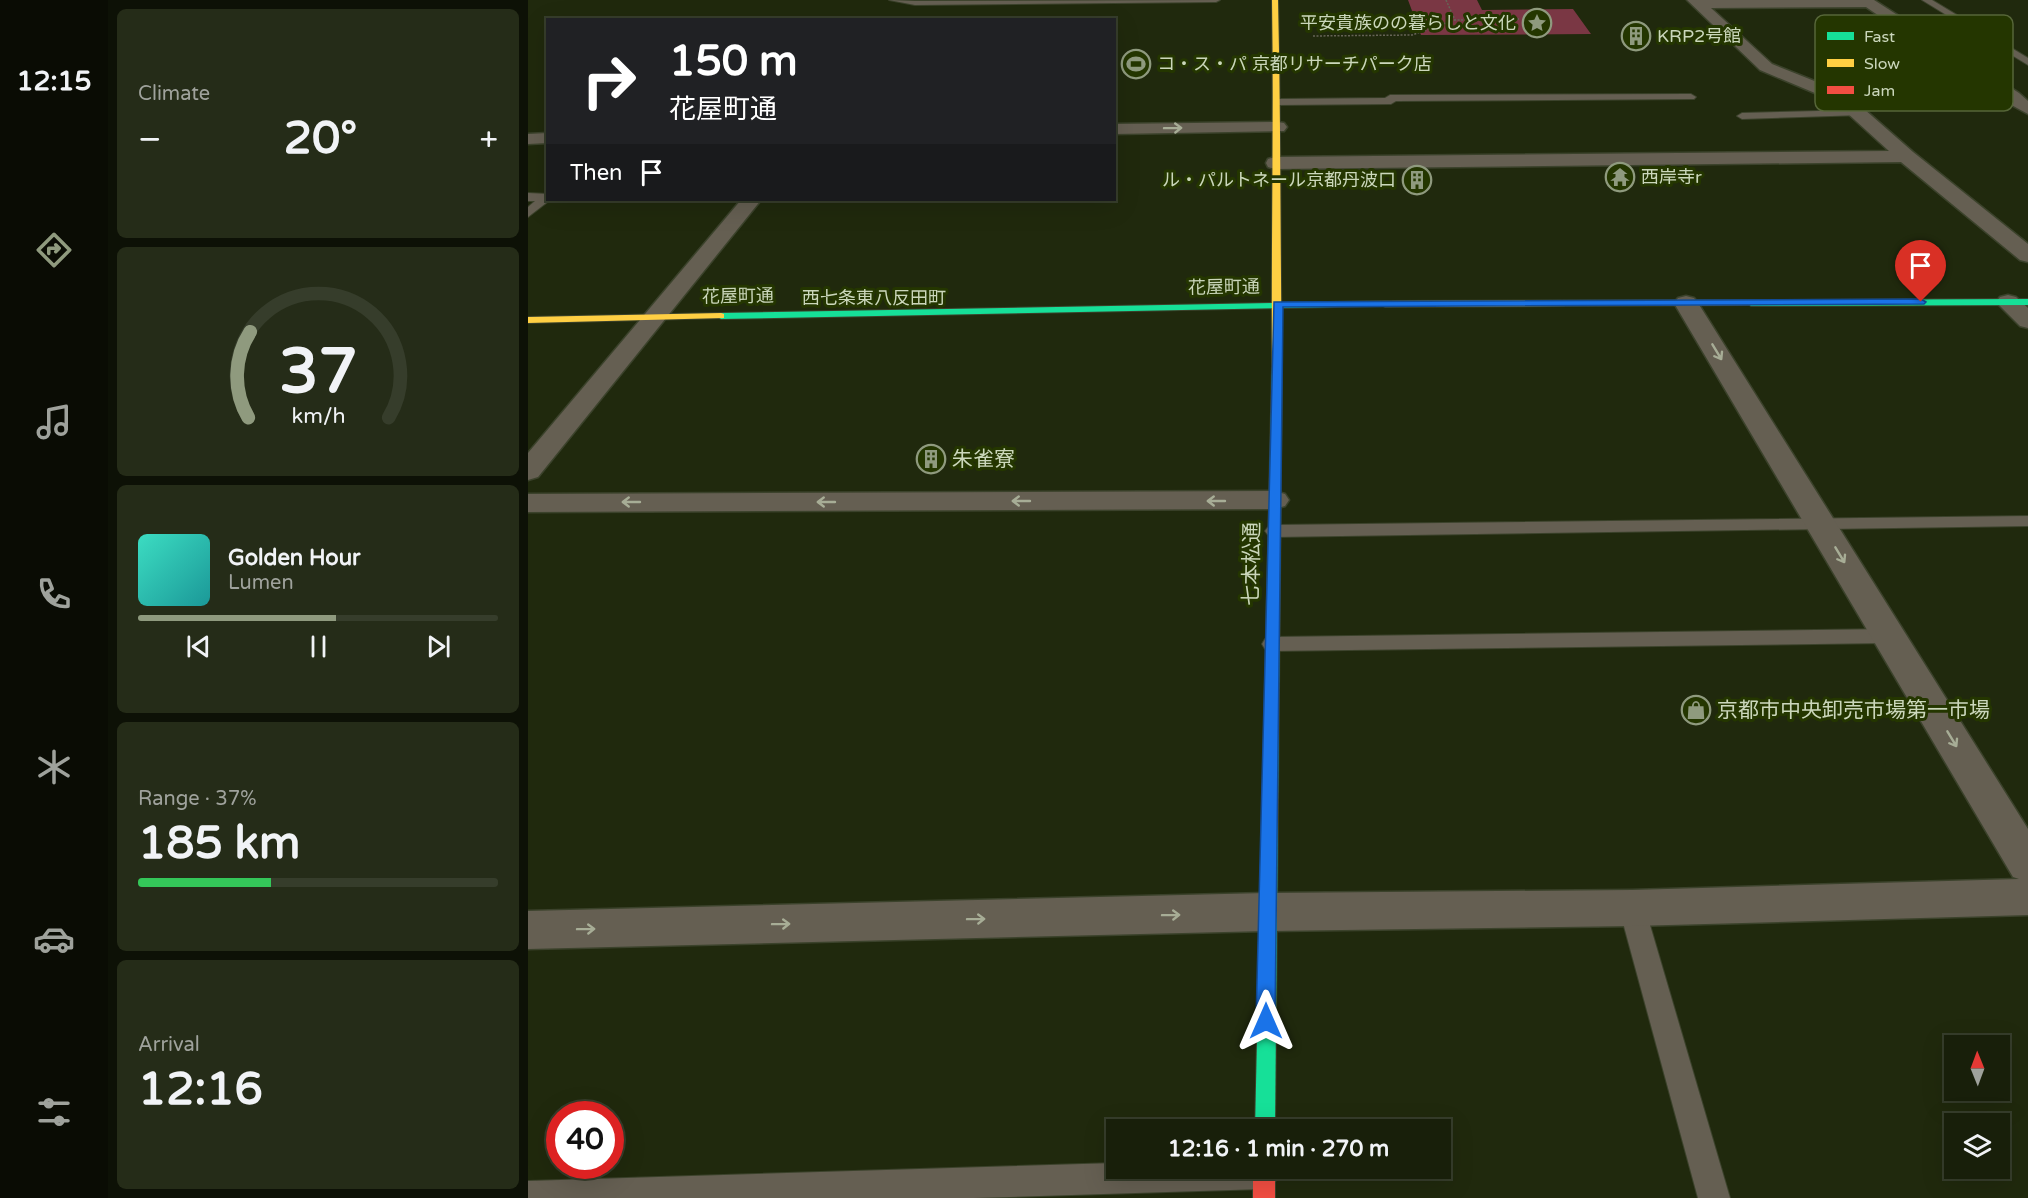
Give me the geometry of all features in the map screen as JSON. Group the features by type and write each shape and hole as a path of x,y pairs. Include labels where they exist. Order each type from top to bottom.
{"street":[{"name":"七本松通","path":"1265,1119 1266,912 1278,304 1275,162 1278,102 1275,0"},
{"path":"1696,2 1867,2 1886,15"},
{"path":"1696,2 1767,67 1815,88"},
{"path":"2013,100 2028,109"},
{"path":"1856,111 1906,156 2028,255"},
{"path":"1116,129 1278,127"},
{"path":"528,139 546,138"},
{"path":"1275,162 1906,156"},
{"path":"528,471 750,201"},
{"path":"2018,302 2028,321"},
{"name":"花屋町通","path":"528,320 657,315 1278,304 2018,302"},
{"path":"1686,303 2028,864"},
{"path":"528,502 1274,500"},
{"path":"528,930 1266,912 1632,908 2028,897"}],"lane":[{"path":"893,0 915,3 1216,0"},
{"path":"1926,0 1950,15"},
{"path":"2013,54 2028,63"},
{"path":"1278,102 1391,101 1390,98 1691,96"},
{"path":"1742,116 1858,113"},
{"path":"528,197 546,197 528,213"},
{"path":"1274,531 2028,521"},
{"path":"1272,644 1890,636"},
{"path":"1632,908 1714,1198"},
{"path":"528,1196 1264,1180"}],"path":[{"path":"1446,0 1455,20"},
{"path":"1313,36 1412,35 1455,20 1520,19"}],"shaded area":[{"path":"1408,0 1477,0 1482,10 1573,9 1591,34 1421,35"}],"traffic: fast":[{"path":"1751,303 2028,302"},
{"path":"721,316 1385,304"},
{"path":"1265,1119 1277,366"}],"traffic: slow":[{"path":"1275,0 1278,127 1275,163 1277,366"},
{"path":"1385,304 1751,303"},
{"path":"528,320 721,316"}],"traffic: jam":[{"path":"1264,1179 1264,1198"}],"place":[{"name":"平安貴族のの暮らしと文化","path":"1537,23"},
{"name":"KRP2号館","path":"1636,36"},
{"name":"コ・ス・パ 京都リサーチパーク店","path":"1136,64"},
{"name":"西岸寺r","path":"1620,177"},
{"name":"ル・パルトネール京都丹波口","path":"1417,180"},
{"name":"朱雀寮","path":"931,459"},
{"name":"京都市中央卸売市場第一市場","path":"1696,710"}],"district":[{"name":"西七条東八反田町","path":"874,298"}],"route":[{"path":"1266,1021 1266,912 1278,304 1921,302"}]}
